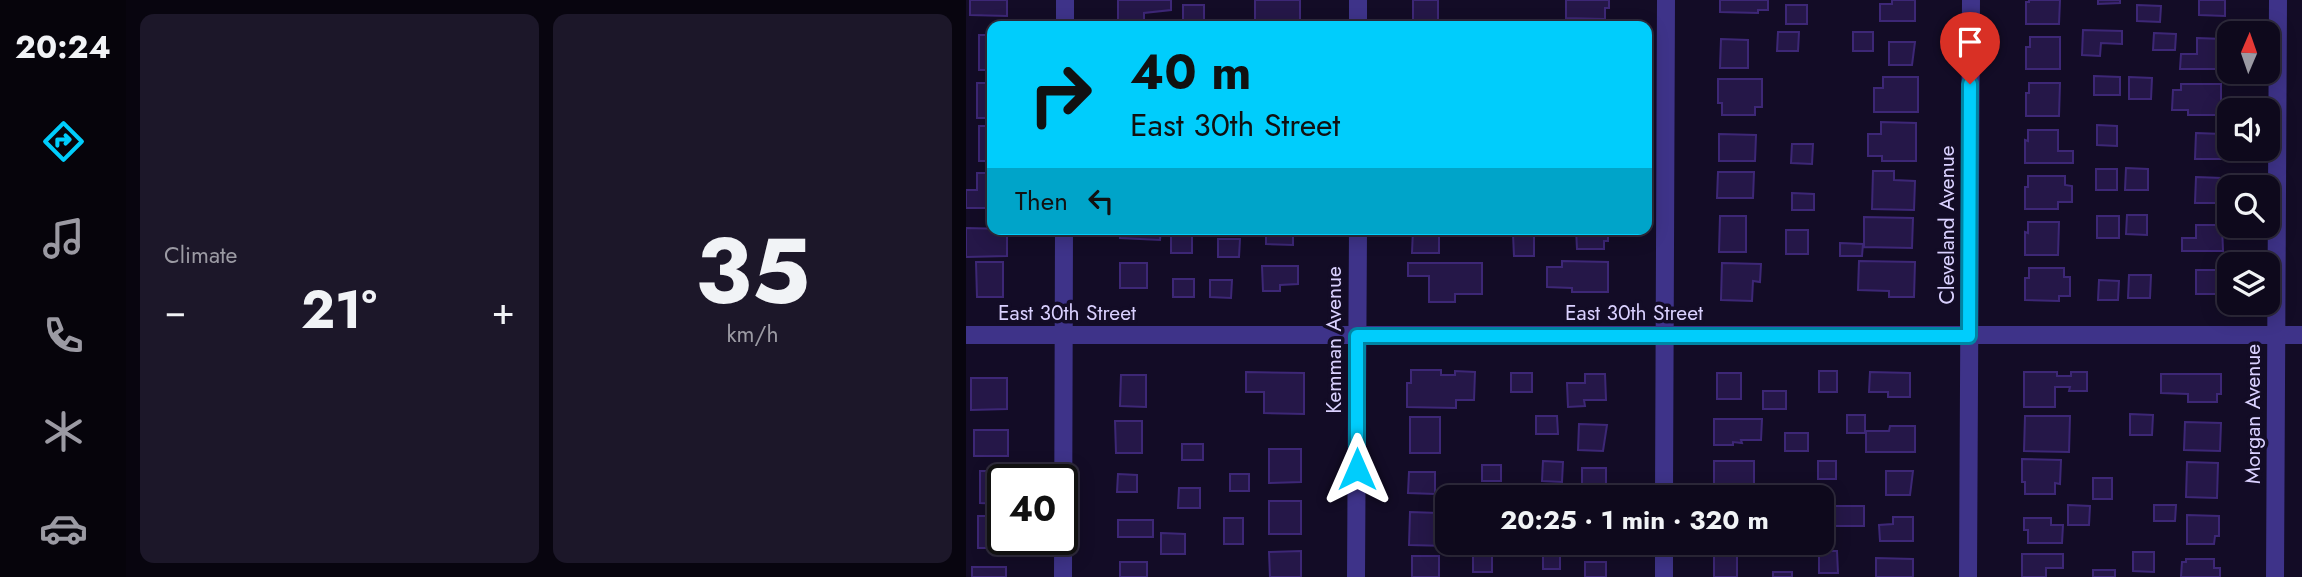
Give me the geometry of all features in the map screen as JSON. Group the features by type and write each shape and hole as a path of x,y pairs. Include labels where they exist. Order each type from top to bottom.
{"street":[{"path":"1065,0 1065,21"},
{"path":"1358,0 1358,21"},
{"path":"1664,485 1666,0"},
{"name":"Cleveland Avenue","path":"1968,577 1971,0"},
{"name":"Morgan Avenue","path":"2275,577 2278,0"},
{"path":"1063,577 1064,235"},
{"name":"Kemman Avenue","path":"1356,577 1357,235"},
{"name":"East 30th Street","path":"966,335 2302,335"},
{"path":"1664,555 1664,577"}],"building":[{"path":"970,0 1007,0 1007,16 970,15"},
{"path":"1118,0 1171,0 1171,10 1144,13 1144,21 1118,21"},
{"path":"1255,0 1300,0 1300,21 1255,21"},
{"path":"1413,0 1438,0 1438,21 1413,21"},
{"path":"1566,0 1609,0 1609,8 1605,8 1605,19 1566,18"},
{"path":"1720,0 1768,0 1768,10 1758,10 1758,13 1720,12"},
{"path":"1892,0 1915,0 1915,21 1880,21 1880,4 1892,4"},
{"path":"2060,0 2059,24 2026,24 2026,2"},
{"path":"2098,0 2120,0 2120,3 2098,4"},
{"path":"2199,0 2225,0 2225,16 2199,15"},
{"path":"1183,5 1204,5 1204,21 1183,21"},
{"path":"1786,5 1807,5 1807,24 1786,24"},
{"path":"2137,5 2161,6 2160,22 2137,21"},
{"path":"2083,30 2122,31 2122,44 2101,43 2100,56 2082,55"},
{"path":"1778,32 1799,32 1798,51 1777,51"},
{"path":"1853,32 1873,32 1873,51 1853,51"},
{"path":"2154,33 2176,34 2175,50 2153,50"},
{"path":"979,35 987,35 987,70 979,70"},
{"path":"2030,37 2060,37 2060,69 2026,69 2026,47 2030,47"},
{"path":"2197,38 2217,39 2217,69 2180,69 2181,54 2197,54"},
{"path":"1721,39 1748,40 1748,68 1720,68"},
{"path":"1889,42 1915,42 1912,65 1889,65"},
{"path":"2094,76 2120,77 2120,95 2094,95"},
{"path":"1883,77 1918,77 1918,112 1874,112 1874,88 1883,88"},
{"path":"2129,77 2152,78 2151,99 2129,99"},
{"path":"1718,79 1762,79 1762,107 1755,107 1755,115 1722,115 1722,103 1718,103"},
{"path":"977,83 987,83 987,118 977,118"},
{"path":"2029,83 2060,83 2059,116 2026,116"},
{"path":"2181,84 2221,84 2221,98 2217,98 2217,115 2188,115 2188,110 2172,110 2173,90 2181,90"},
{"path":"1881,122 1916,123 1916,161 1882,161 1882,156 1868,156 1868,134 1881,134"},
{"path":"2097,125 2117,126 2117,146 2097,145"},
{"path":"979,126 987,126 987,161 979,161"},
{"path":"2028,130 2058,130 2058,151 2073,151 2073,163 2025,163"},
{"path":"2196,133 2217,134 2217,159 2195,159"},
{"path":"1719,134 1756,135 1755,161 1719,161"},
{"path":"1792,144 1813,144 1812,164 1791,163"},
{"path":"2126,168 2148,169 2148,190 2125,190"},
{"path":"2096,169 2117,169 2117,190 2096,190"},
{"path":"1873,171 1894,171 1894,180 1915,181 1914,210 1872,209"},
{"path":"1718,172 1754,172 1753,198 1717,198"},
{"path":"977,173 987,173 987,208 966,208 966,190 977,190"},
{"path":"2028,176 2065,176 2065,185 2072,186 2072,202 2058,202 2058,209 2025,209"},
{"path":"2196,177 2217,178 2217,203 2195,203"},
{"path":"1792,193 1814,194 1814,210 1792,210"},
{"path":"2127,215 2147,215 2147,235 2126,234"},
{"path":"1720,216 1746,216 1746,252 1719,252"},
{"path":"2097,216 2119,216 2119,238 2097,238"},
{"path":"1864,217 1913,218 1912,248 1864,247"},
{"path":"2028,222 2059,222 2058,255 2025,255"},
{"path":"2196,225 2217,225 2217,238 2222,238 2223,251 2182,251 2182,238 2196,238"},
{"path":"966,228 987,229 987,235 1007,235 1007,256 966,257"},
{"path":"1786,230 1808,230 1808,254 1786,254"},
{"path":"1120,235 1160,235 1160,240 1120,238"},
{"path":"1171,235 1192,235 1192,253 1171,253"},
{"path":"1266,235 1293,235 1293,245 1266,244"},
{"path":"1413,235 1439,235 1439,253 1412,253"},
{"path":"1513,235 1534,235 1534,256 1514,256"},
{"path":"1576,235 1608,235 1608,241 1604,241 1604,249 1577,249"},
{"path":"1218,239 1240,239 1239,257 1218,257"},
{"path":"1840,243 1863,244 1862,256 1840,256"},
{"path":"1562,261 1608,262 1608,292 1572,292 1572,288 1547,287 1547,267 1562,267"},
{"path":"1859,261 1915,262 1914,297 1889,297 1889,291 1858,290"},
{"path":"976,262 1003,262 1003,297 977,297"},
{"path":"1120,263 1147,263 1147,288 1120,288"},
{"path":"1408,263 1482,263 1482,294 1455,294 1455,302 1429,302 1429,276 1408,276"},
{"path":"1722,263 1761,264 1760,282 1753,281 1752,301 1721,300"},
{"path":"1262,266 1298,266 1298,284 1280,285 1280,291 1263,291"},
{"path":"2029,268 2064,268 2064,277 2070,277 2070,296 2059,296 2059,301 2025,300 2025,278 2029,278"},
{"path":"2196,270 2217,270 2217,294 2196,294"},
{"path":"2129,275 2151,275 2150,298 2128,298"},
{"path":"1173,279 1194,279 1194,297 1173,297"},
{"path":"1210,280 1232,280 1231,298 1210,297"},
{"path":"2099,280 2119,281 2118,300 2098,300"},
{"path":"1411,370 1441,370 1441,375 1455,375 1455,371 1475,372 1474,400 1456,400 1456,408 1407,407 1407,383 1411,383"},
{"path":"1819,371 1837,371 1837,392 1819,392"},
{"path":"1246,372 1304,373 1304,414 1264,413 1264,392 1246,392"},
{"path":"1870,372 1910,373 1910,397 1888,397 1888,392 1869,392"},
{"path":"2024,372 2057,372 2057,376 2071,376 2071,372 2087,372 2087,391 2069,391 2070,387 2055,387 2055,407 2024,407"},
{"path":"1511,373 1532,373 1532,392 1511,392"},
{"path":"1717,373 1741,373 1741,399 1717,399"},
{"path":"1585,374 1605,374 1606,400 1584,400 1585,406 1568,407 1567,383 1585,383"},
{"path":"2161,374 2221,374 2221,394 2217,394 2217,402 2188,402 2188,394 2161,393"},
{"path":"1121,375 1146,375 1146,407 1120,406"},
{"path":"971,378 1007,378 1007,409 971,410"},
{"path":"1763,391 1786,391 1786,409 1763,409"},
{"path":"2130,414 2153,415 2152,435 2130,435"},
{"path":"1847,415 1865,415 1865,433 1847,433"},
{"path":"1536,416 1557,416 1558,434 1536,434"},
{"path":"2025,416 2070,416 2069,452 2024,451"},
{"path":"1410,417 1440,417 1440,453 1410,453"},
{"path":"1714,419 1762,419 1761,440 1741,440 1742,443 1733,442 1733,445 1714,445"},
{"path":"1115,421 1142,421 1142,453 1116,453"},
{"path":"2185,422 2221,423 2220,451 2184,450"},
{"path":"1579,424 1607,425 1603,451 1578,450"},
{"path":"1890,426 1915,426 1915,452 1866,452 1866,431 1889,431"},
{"path":"974,430 1008,430 1008,456 974,456"},
{"path":"1785,433 1808,433 1808,451 1785,451"},
{"path":"1182,444 1203,444 1203,460 1182,460"},
{"path":"1269,449 1301,449 1301,482 1269,483"},
{"path":"2022,459 2061,460 2060,484 2055,483 2055,494 2025,494"},
{"path":"1543,461 1563,462 1562,482 1542,481"},
{"path":"1714,461 1754,461 1754,485 1714,485"},
{"path":"1818,461 1836,461 1836,479 1818,479"},
{"path":"2187,462 2218,463 2217,498 2186,497"},
{"path":"1482,465 1501,465 1501,481 1482,481"},
{"path":"1582,468 1606,468 1606,485 1582,485"},
{"path":"980,471 987,471 987,503 980,503"},
{"path":"1886,471 1913,471 1910,495 1886,495"},
{"path":"1409,472 1435,472 1435,494 1408,493"},
{"path":"1118,474 1137,475 1137,492 1117,492"},
{"path":"1230,474 1249,474 1249,491 1230,491"},
{"path":"2093,478 2112,478 2112,499 2093,499"},
{"path":"1179,488 1200,488 1200,508 1178,508"},
{"path":"1269,501 1301,501 1301,534 1269,534"},
{"path":"2068,505 2090,506 2089,525 2068,525"},
{"path":"2154,505 2176,505 2175,521 2154,521"},
{"path":"1835,506 1864,506 1864,526 1835,526"},
{"path":"1410,512 1435,513 1435,546 1409,545"},
{"path":"2187,515 2219,516 2219,536 2215,536 2214,544 2187,544"},
{"path":"978,516 987,516 987,548 978,548"},
{"path":"1893,517 1913,517 1913,541 1880,541 1879,525 1893,524"},
{"path":"1224,518 1243,518 1243,544 1224,544"},
{"path":"2024,518 2051,518 2051,525 2063,525 2062,543 2028,543"},
{"path":"1118,520 1153,520 1153,537 1118,537"},
{"path":"1161,533 1185,534 1185,554 1161,554"},
{"path":"1301,551 1301,577 1270,577 1269,552"},
{"path":"1834,551 1837,551 1838,573 1819,573 1819,555 1834,555"},
{"path":"2133,552 2154,552 2154,572 2133,571"},
{"path":"2022,554 2063,554 2063,568 2046,568 2046,577 2022,577"},
{"path":"1543,555 1560,555 1560,569 1543,569"},
{"path":"1714,555 1737,555 1737,577 1714,577"},
{"path":"1412,556 1439,556 1439,577 1412,577"},
{"path":"1473,556 1492,556 1492,572 1473,572"},
{"path":"1876,558 1913,559 1913,577 1876,577"},
{"path":"2186,559 2214,559 2214,568 2220,568 2220,577 2181,577 2182,562 2186,562"},
{"path":"1120,562 1147,562 1147,577 1120,577"},
{"path":"1585,562 1606,562 1606,577 1585,577"},
{"path":"972,567 1006,567 1006,577 972,577"},
{"path":"2093,570 2115,570 2115,577 2093,577"},
{"path":"1773,572 1792,572 1792,577 1773,577"}],"route":[{"path":"1357,469 1357,336 1969,336 1970,84"}]}
